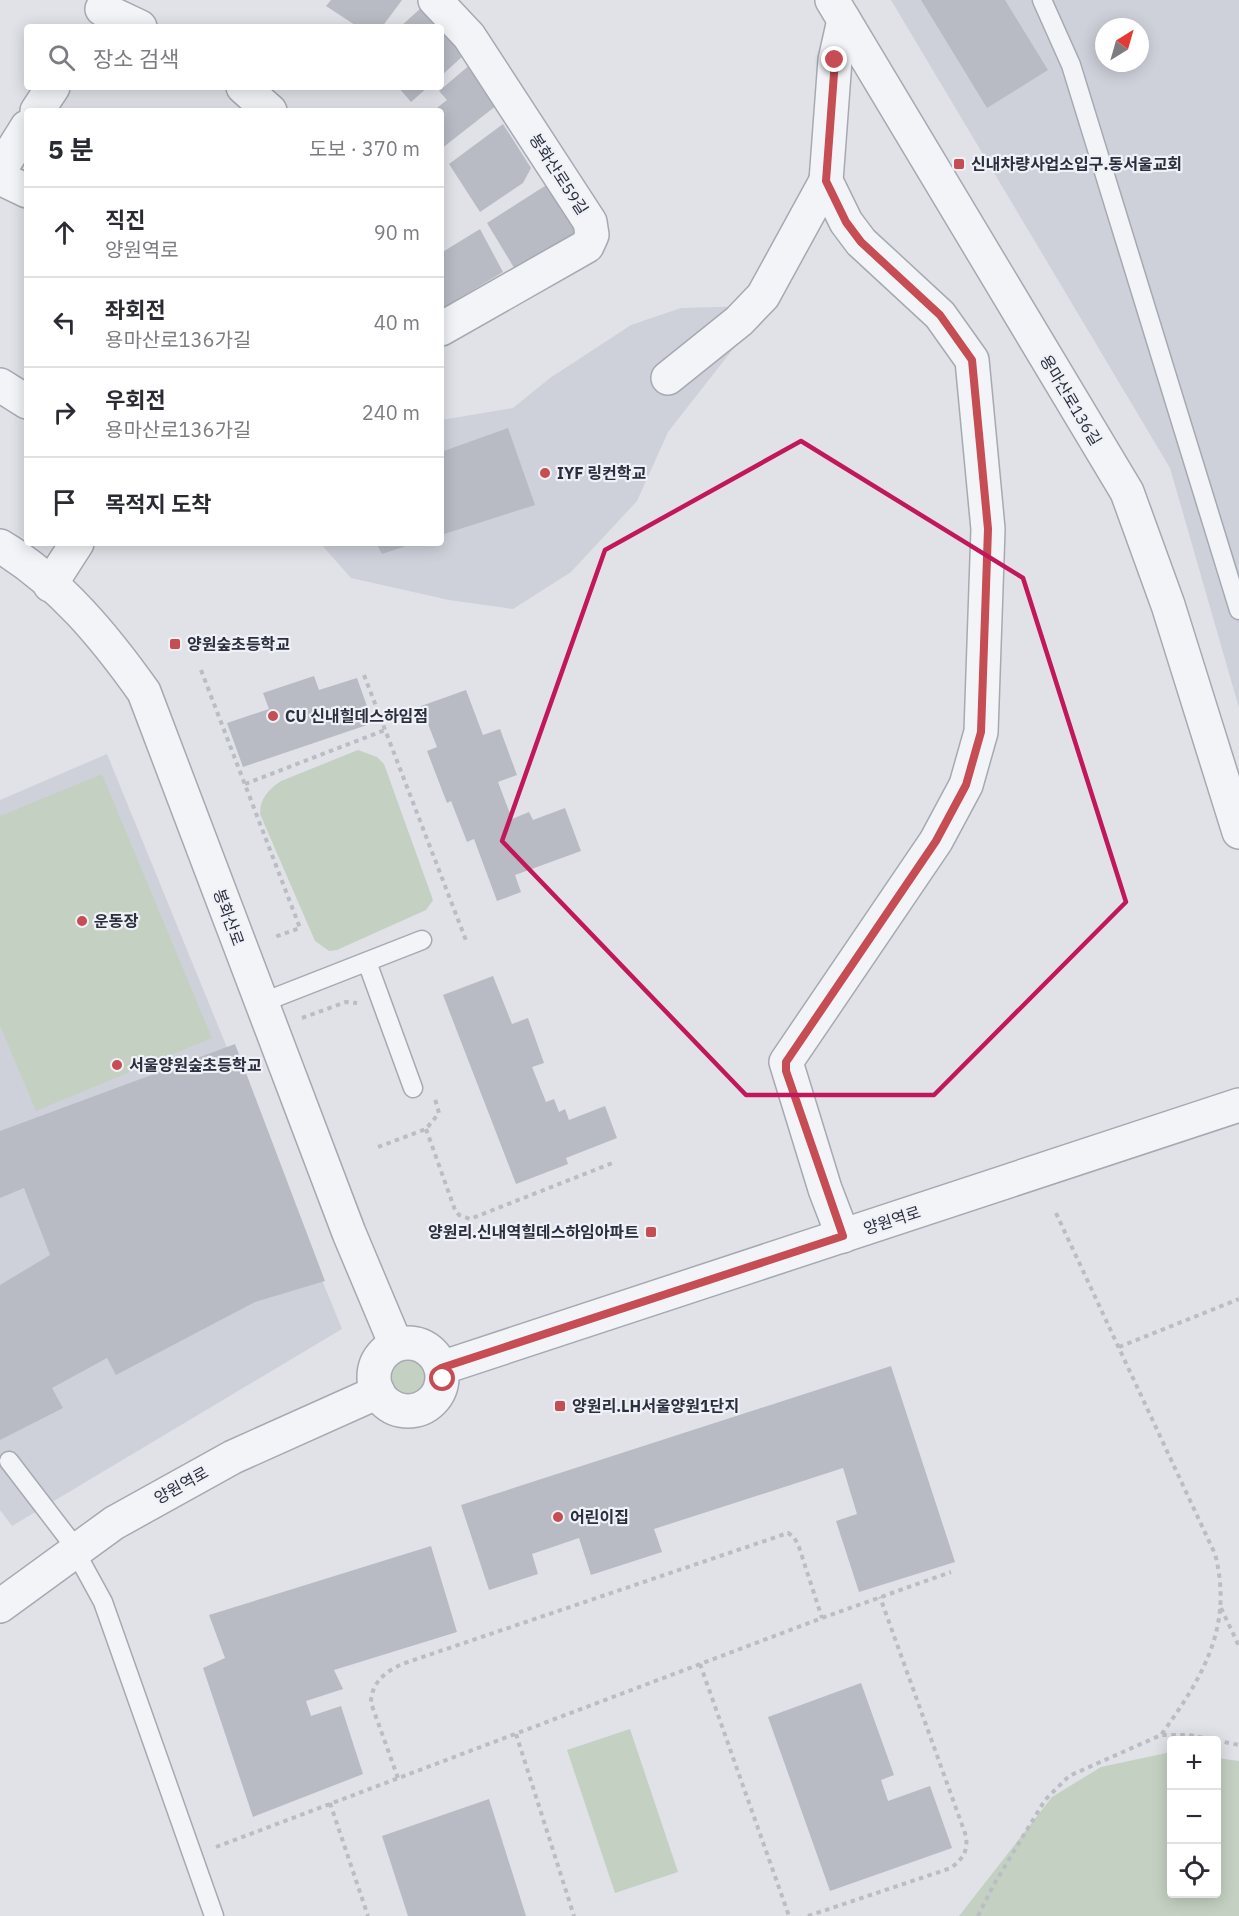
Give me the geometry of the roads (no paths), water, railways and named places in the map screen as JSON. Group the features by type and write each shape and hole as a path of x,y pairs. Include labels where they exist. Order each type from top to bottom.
{"street":[{"name":"봉화산로59길","path":"435,0 475,45 590,222 592,235 587,246 444,327"},
{"path":"668,378 739,321 763,296 826,181 838,10"},
{"name":"용마산로136길","path":"838,10 1127,492 1168,605 1239,832"},
{"path":"100,12 132,24"},
{"path":"39,108 51,90"},
{"path":"246,90 267,108"},
{"path":"0,170 24,132"},
{"path":"0,178 24,190"},
{"path":"826,181 846,222 861,242 940,315 972,360 988,529 981,732 966,785 936,841 786,1062 786,1071 843,1236"},
{"path":"0,385 24,400"},
{"name":"봉화산로","path":"0,546 27,562 105,637 144,692 261,1003 394,1339"},
{"path":"50,585 75,546"},
{"name":"양원역로","path":"441,1368 1239,1105"},
{"path":"394,1339 428,1350 441,1368 443,1379 435,1399 416,1411 394,1408 384,1401 378,1392 375,1370 379,1360 394,1339"},
{"name":"양원역로","path":"0,1606 114,1523 233,1457 378,1392"}],"lane":[{"path":"1042,0 1071,65 1239,610"},
{"path":"261,1003 422,940"},
{"path":"367,962 413,1088"},
{"path":"9,1461 75,1550 103,1602 214,1916"}],"place":[{"name":"신내차량사업소입구.동서울교회","path":"959,164"},
{"name":"IYF 링컨학교","path":"545,473"},
{"name":"양원숲초등학교","path":"175,644"},
{"name":"CU 신내힐데스하임점","path":"273,716"},
{"name":"운동장","path":"82,921"},
{"name":"서울양원숲초등학교","path":"117,1065"},
{"name":"양원리.신내역힐데스하임아파트","path":"651,1232"},
{"name":"양원리.LH서울양원1단지","path":"560,1406"},
{"name":"어린이집","path":"558,1517"}]}
